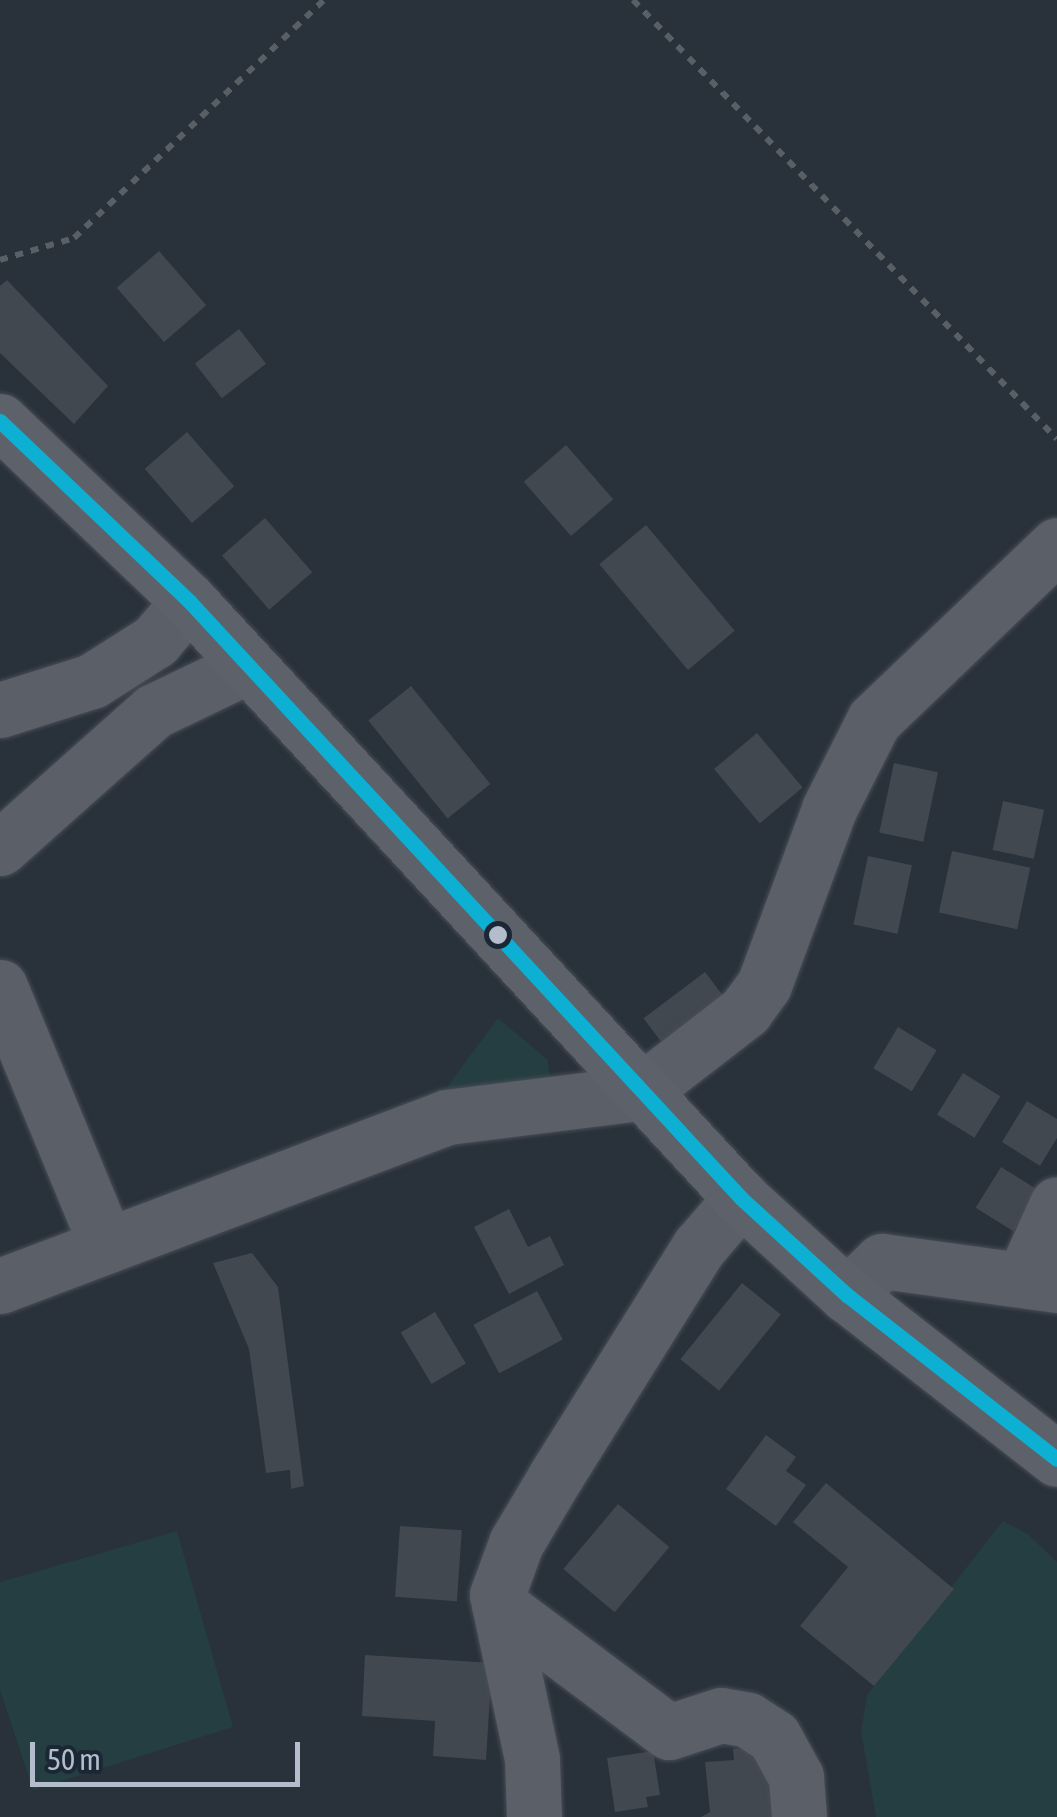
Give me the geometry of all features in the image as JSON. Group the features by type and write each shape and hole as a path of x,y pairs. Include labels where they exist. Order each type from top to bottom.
{"main road":[{"path":"0,421 189,601 639,1093 741,1198 846,1295 1057,1458"}],"street":[{"path":"0,1286 447,1117 639,1093 745,1011 764,985 837,791 874,720 1057,544"},
{"path":"0,710 92,681 155,641 189,601"},
{"path":"0,848 154,711 248,666"},
{"path":"0,987 106,1246"},
{"path":"534,1817 532,1759 499,1606 516,1544 699,1247 741,1198"},
{"path":"846,1295 882,1261 1040,1282 1057,1204"},
{"path":"499,1606 670,1732 721,1715 748,1720 774,1737 796,1778 799,1817"}],"path":[{"path":"0,260 74,238 324,0"},
{"path":"633,0 1057,438"}],"green space":[{"path":"498,1018 548,1060 551,1091 438,1099"},
{"path":"1003,1521 1028,1534 1057,1562 1057,1817 876,1817 861,1732 867,1695"},
{"path":"177,1531 233,1727 33,1790 0,1690 0,1582"}],"building":[{"path":"159,251 206,305 164,342 117,288"},
{"path":"7,280 108,386 74,424 0,353 0,286"},
{"path":"239,329 266,364 222,398 195,363"},
{"path":"187,432 234,486 192,523 145,469"},
{"path":"566,445 613,499 571,536 524,482"},
{"path":"265,518 312,572 269,610 222,555"},
{"path":"646,525 735,631 688,670 599,564"},
{"path":"411,686 490,784 448,819 368,721"},
{"path":"757,733 803,787 760,823 714,769"},
{"path":"894,763 938,772 923,842 879,832"},
{"path":"1003,801 1044,810 1034,859 993,850"},
{"path":"952,851 1030,868 1017,929 939,913"},
{"path":"868,856 912,865 897,934 853,924"},
{"path":"705,972 728,1002 666,1049 644,1018"},
{"path":"898,1027 937,1050 912,1091 873,1068"},
{"path":"963,1073 1000,1096 974,1138 937,1115"},
{"path":"1027,1101 1057,1119 1057,1138 1040,1166 1002,1142"},
{"path":"1001,1167 1039,1191 1014,1232 976,1208"},
{"path":"509,1209 528,1247 550,1236 564,1265 509,1294 474,1227"},
{"path":"252,1253 278,1287 304,1486 291,1489 290,1470 266,1473 249,1349 213,1263"},
{"path":"742,1283 781,1314 719,1391 680,1359"},
{"path":"537,1291 563,1340 499,1373 473,1325"},
{"path":"435,1312 466,1363 432,1384 401,1333"},
{"path":"766,1435 796,1457 786,1471 806,1485 776,1526 726,1489"},
{"path":"826,1483 954,1589 874,1686 800,1626 848,1567 793,1522"},
{"path":"618,1504 669,1547 615,1612 563,1569"},
{"path":"400,1526 462,1530 457,1601 395,1597"},
{"path":"365,1655 492,1663 486,1760 433,1756 435,1721 362,1716"},
{"path":"763,1747 781,1817 701,1817 710,1812 705,1762 734,1760 733,1749"},
{"path":"653,1751 660,1795 646,1797 648,1807 615,1812 607,1758"}],"transit line":[{"path":"0,421 189,601 741,1198 847,1295 1057,1459"}]}
